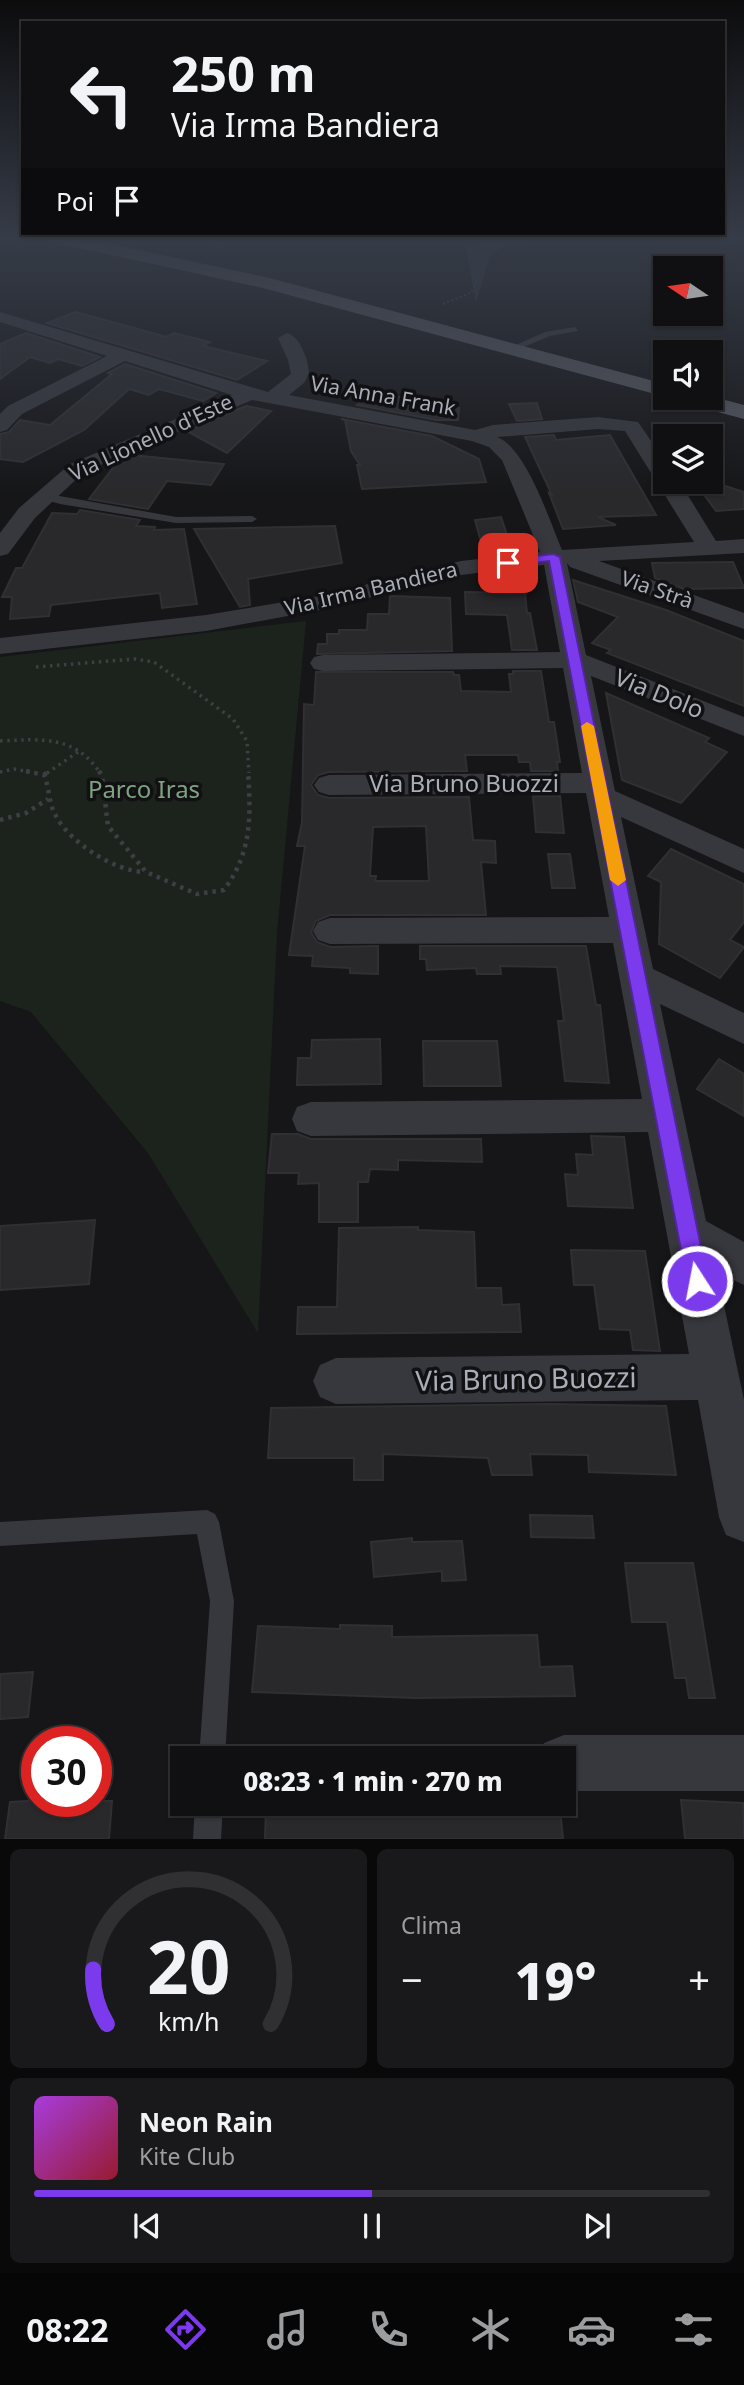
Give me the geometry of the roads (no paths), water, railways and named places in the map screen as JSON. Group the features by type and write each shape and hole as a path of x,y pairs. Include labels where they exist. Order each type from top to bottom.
{"main road":[{"path":"415,323 653,388"},
{"path":"723,406 744,412"}],"street":[{"name":"Via Anna Frank","path":"18,323 250,394 476,436 496,443 510,458 563,557"},
{"path":"271,398 298,383 301,374 301,367 287,338"},
{"path":"0,426 8,409 121,356"},
{"name":"Via Lionello d'Este","path":"0,549 12,530 43,496 77,468 250,394"},
{"name":"Via Anna Frank","path":"476,436 493,431 598,423 631,426 653,458"},
{"path":"676,494 709,548"},
{"name":"Via Irma Bandiera","path":"0,646 206,623 320,603 461,568 563,557 744,546"},
{"name":"Via Strà","path":"563,557 744,621"},
{"name":"Via Bruno Buozzi","path":"563,557 575,660 744,1517"},
{"path":"323,663 575,660"},
{"name":"Via Dolo","path":"575,660 744,727"},
{"name":"Via Bruno Buozzi","path":"329,785 600,789"},
{"path":"600,789 744,862"},
{"path":"330,931 628,930"},
{"path":"637,977 744,1029"},
{"path":"311,1119 664,1115"},
{"path":"688,1233 744,1265"},
{"name":"Via Bruno Buozzi","path":"335,1381 716,1377"},
{"path":"576,1763 744,1763"}],"lane":[{"path":"511,349 548,334 575,329"},
{"path":"43,496 176,520 252,519"},
{"path":"0,1534 207,1522 222,1601 213,1746"},
{"path":"207,1839 208,1816"}],"park label":[{"name":"Parco Iras","path":"144,790"}]}
